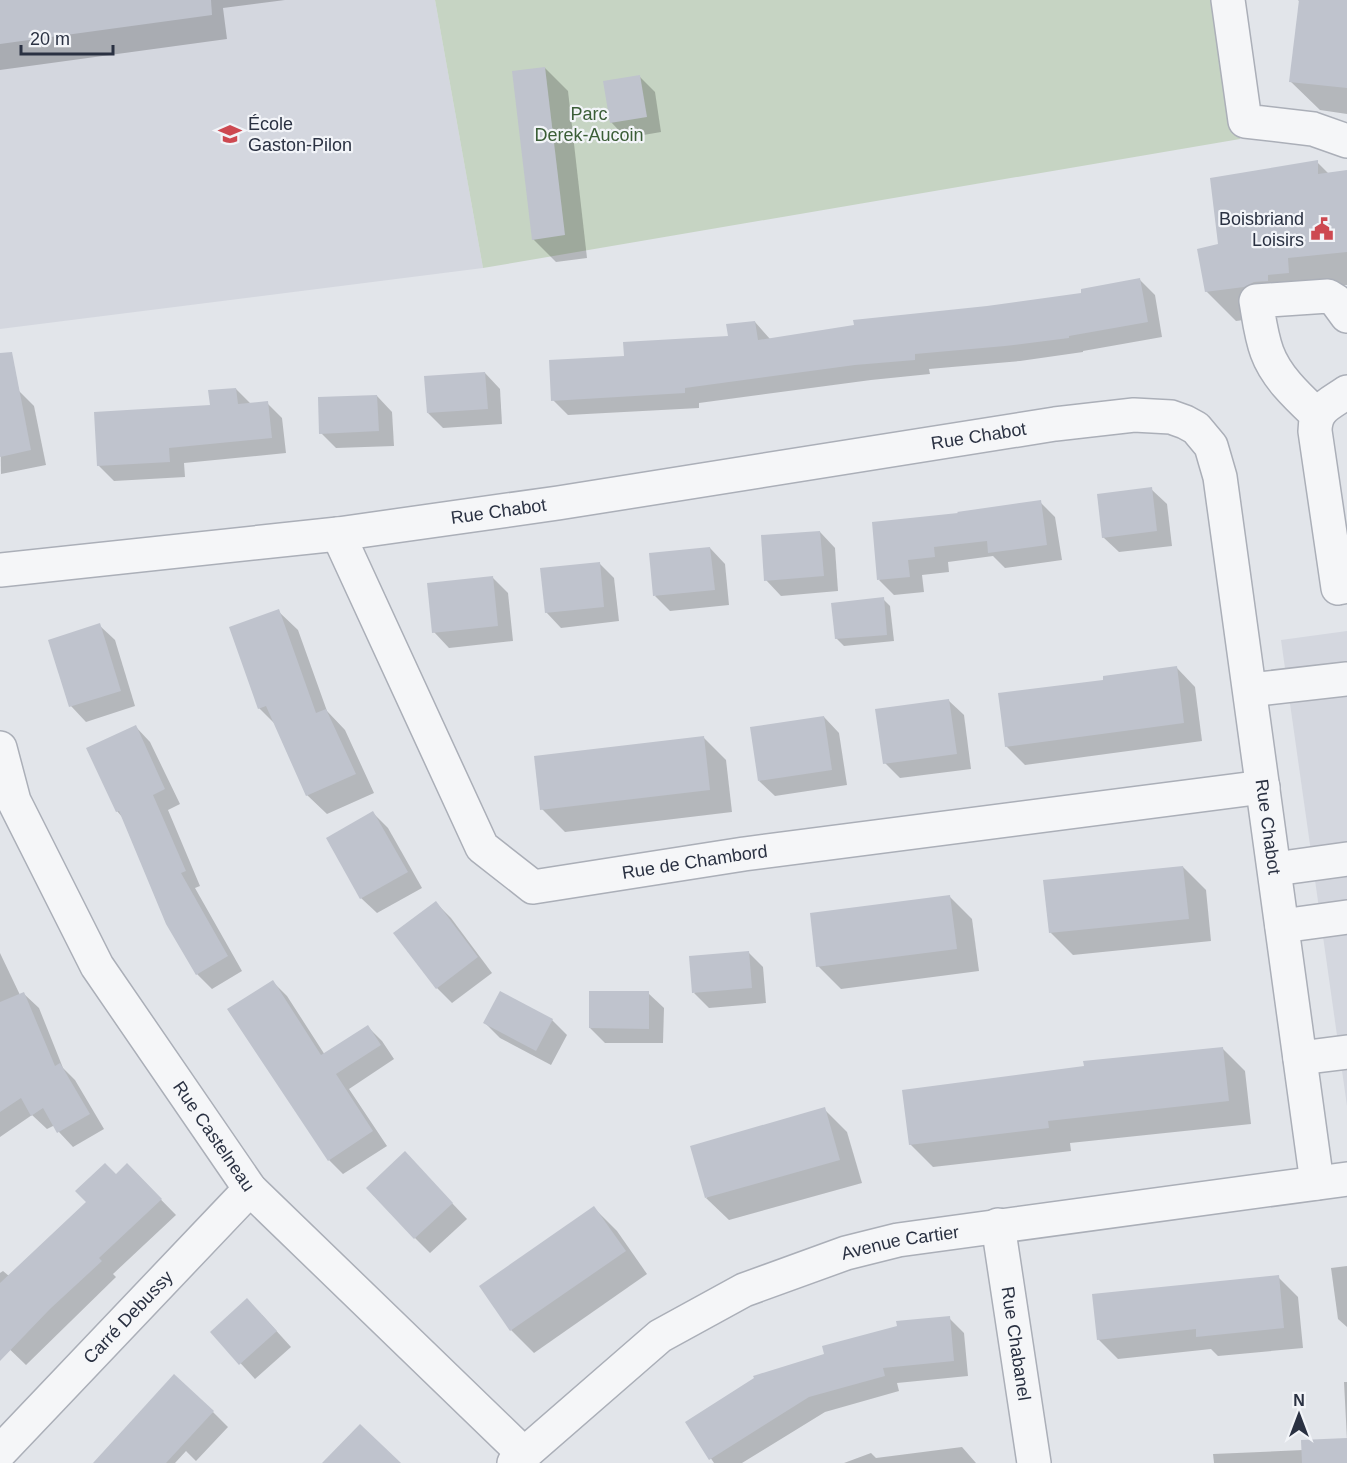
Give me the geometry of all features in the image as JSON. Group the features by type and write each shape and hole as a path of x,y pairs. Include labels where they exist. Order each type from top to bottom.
{"street":[{"path":"1228,0 1245,122 1313,129 1347,141"},
{"path":"1317,415 1282,379 1271,362 1263,338 1256,301 1328,296 1336,301 1347,316"},
{"path":"1347,392 1317,415 1315,431 1338,588 1347,586"},
{"name":"Rue Chabot","path":"0,570 338,534 569,501 1055,424 1134,415 1171,417 1196,428 1211,446 1216,459 1300,1058 1332,1181"},
{"name":"Rue de Chambord","path":"338,534 482,847 533,887 744,854 1263,787"},
{"path":"1250,690 1347,679"},
{"name":"Rue Castelneau","path":"0,748 14,801 97,966 250,1189 519,1459"},
{"path":"1275,869 1347,859"},
{"path":"1282,926 1347,918"},
{"path":"1300,1058 1347,1052"},
{"name":"Avenue Cartier","path":"519,1459 660,1336 744,1290 846,1253 898,1240 1332,1181"},
{"name":"Carré Debussy","path":"2,1446 250,1189"},
{"name":"Rue Chabanel","path":"998,1226 1034,1463"}],"shaded area":[{"name":"École Gaston-Pilon","path":"0,0 435,0 483,268 0,329"},
{"path":"1347,631 1347,1106 1281,640"}],"green space":[{"name":"Parc Derek-Aucoin","path":"435,0 1220,0 1240,139 483,268"}],"building":[{"path":"0,0 211,0 212,15 0,44"},
{"path":"1299,0 1347,0 1347,88 1289,82"},
{"path":"545,67 565,235 532,240 512,71"},
{"path":"640,75 647,117 610,123 603,81"},
{"path":"1318,160 1318,174 1347,170 1347,252 1288,258 1289,273 1268,275 1268,281 1254,282 1244,287 1205,292 1197,249 1218,244 1210,178"},
{"path":"1140,278 1148,322 1069,336 1069,338 915,354 915,360 855,365 685,388 685,393 551,401 549,360 624,356 623,342 728,336 726,324 755,321 758,340 854,325 853,320 987,306 1081,293 1081,289"},
{"path":"12,352 31,450 0,457 0,353"},
{"path":"485,372 488,409 427,413 424,376"},
{"path":"236,388 238,404 268,401 272,438 169,448 170,462 97,466 94,412 210,405 208,390"},
{"path":"377,395 379,431 319,434 318,397"},
{"path":"1152,487 1157,531 1102,538 1097,494"},
{"path":"1041,500 1047,545 988,553 987,541 934,547 935,557 908,560 910,577 877,580 872,522 958,513"},
{"path":"820,531 824,576 764,581 761,535"},
{"path":"710,547 715,590 653,596 649,553"},
{"path":"600,562 604,607 545,613 540,568"},
{"path":"493,576 498,626 432,633 427,583"},
{"path":"884,597 887,635 835,639 831,603"},
{"path":"279,609 316,713 326,709 356,774 306,796 266,706 258,709 229,627"},
{"path":"100,623 121,691 69,707 48,640"},
{"path":"1177,666 1184,723 1005,747 998,693 1103,680 1103,676"},
{"path":"949,699 957,754 883,764 875,709"},
{"path":"824,716 832,770 758,781 750,727"},
{"path":"136,725 165,789 153,795 186,871 181,873 228,956 196,975 166,924 119,811 116,812 86,748"},
{"path":"704,736 710,790 540,810 534,756"},
{"path":"373,811 408,872 360,899 326,838"},
{"path":"1183,866 1189,919 1049,933 1043,880"},
{"path":"950,895 957,949 816,967 810,913"},
{"path":"436,901 478,957 436,989 393,933"},
{"path":"749,951 752,988 692,993 689,956"},
{"path":"273,980 321,1055 368,1025 381,1045 336,1074 373,1131 328,1161 227,1009"},
{"path":"500,991 553,1019 536,1051 483,1023"},
{"path":"589,991 649,991 649,1029 589,1028"},
{"path":"24,992 55,1066 60,1063 90,1114 57,1133 43,1108 31,1116 21,1098 0,1112 0,1002"},
{"path":"1223,1047 1229,1101 1048,1121 1049,1128 909,1145 902,1090 1084,1066 1083,1061"},
{"path":"825,1107 840,1160 705,1198 690,1146"},
{"path":"405,1151 453,1203 414,1239 366,1188"},
{"path":"105,1163 116,1174 127,1163 162,1199 99,1258 102,1261 50,1309 0,1361 0,1283 86,1202 75,1191"},
{"path":"594,1206 626,1251 510,1331 479,1286"},
{"path":"1279,1275 1284,1328 1196,1337 1196,1329 1097,1340 1092,1294"},
{"path":"247,1298 277,1331 239,1365 210,1332"},
{"path":"950,1316 954,1361 883,1368 885,1376 809,1397 709,1460 685,1422 754,1378 753,1376 824,1354 822,1346 897,1326 896,1321"},
{"path":"174,1374 214,1411 166,1463 93,1463"},
{"path":"360,1424 401,1463 322,1463"},
{"path":"1347,1438 1347,1463 1302,1463 1301,1440"}],"place":[{"name":"École Gaston-Pilon","path":"230,134"},
{"name":"Boisbriand Loisirs","path":"1322,229"}]}
